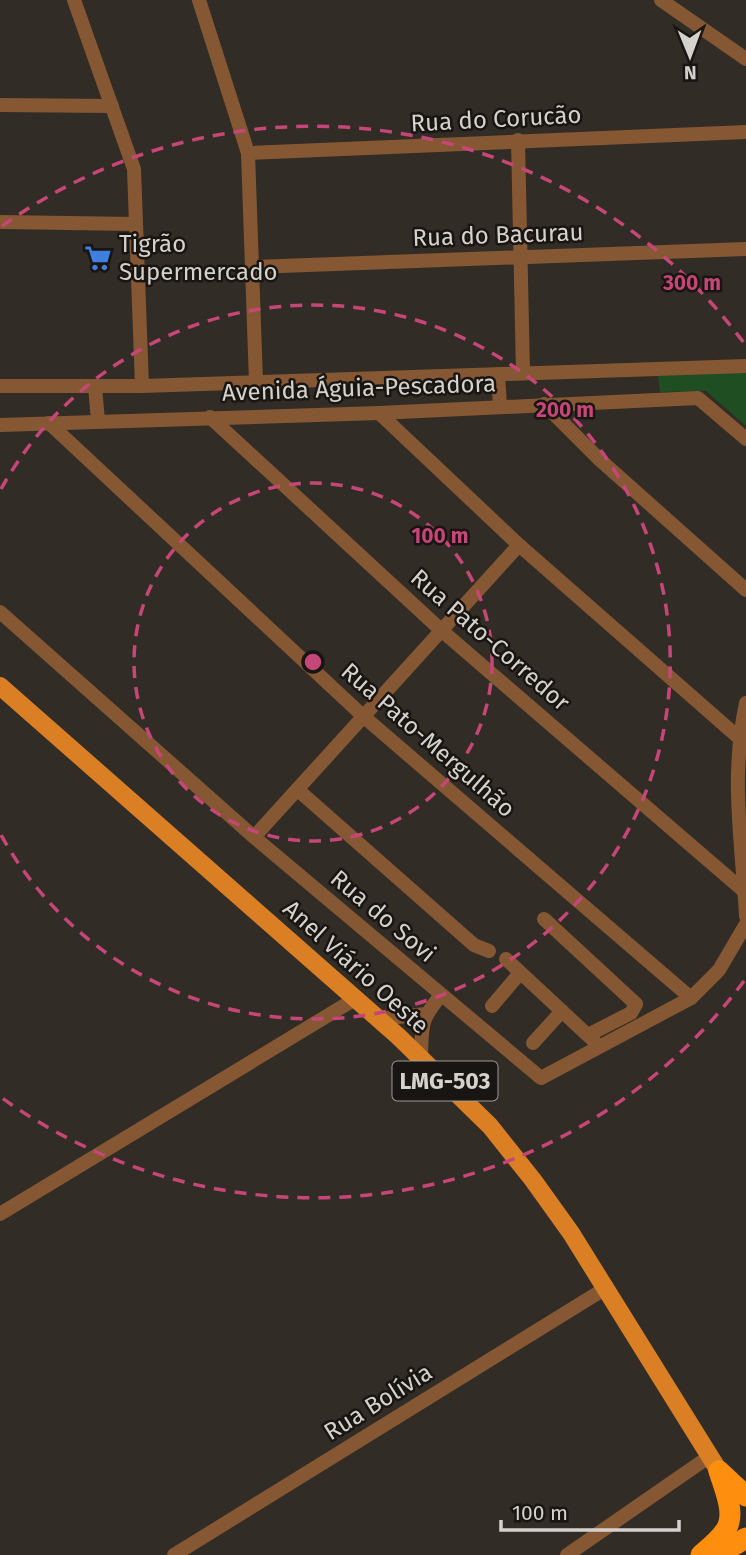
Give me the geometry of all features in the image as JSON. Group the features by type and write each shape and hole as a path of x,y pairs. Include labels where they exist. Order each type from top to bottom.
{"highway":[{"path":"715,1464 746,1496"},
{"path":"701,1555 726,1530 729,1520 729,1510 715,1464"},
{"path":"718,1555 746,1538"}],"main road":[{"name":"Anel Viário Oeste","path":"0,686 379,1019 466,1100 512,1152 552,1205 715,1464"}],"street":[{"path":"74,0 134,169 142,386"},
{"path":"199,0 248,153 256,382"},
{"path":"661,0 746,59"},
{"path":"0,105 111,106"},
{"name":"Rua do Corucão","path":"248,153 746,132"},
{"path":"518,141 523,373"},
{"path":"0,222 136,224"},
{"name":"Rua do Bacurau","path":"252,267 746,249"},
{"name":"Avenida Águia-Pescadora","path":"0,386 142,386 746,366"},
{"path":"498,374 500,406"},
{"path":"95,386 98,421"},
{"name":"Avenida Águia-Pescadora","path":"0,425 379,413 698,398 746,439"},
{"path":"544,404 599,459 746,590"},
{"path":"379,413 519,545 738,737"},
{"name":"Rua Pato-Corredor","path":"210,417 441,630 745,892"},
{"name":"Rua Pato-Mergulhão","path":"49,424 363,716 691,998"},
{"path":"254,837 519,545"},
{"name":"Rua do Sovi","path":"0,612 254,837 541,1078 691,998 719,970 746,924"},
{"path":"746,703 738,737 736,805 746,916"},
{"path":"298,790 474,945 489,951"},
{"path":"544,919 636,1004 631,1013 588,1035"},
{"path":"506,959 600,1048"},
{"path":"492,1006 520,973"},
{"path":"421,1057 422,1029 426,1014 441,995"},
{"path":"0,1214 355,999"},
{"path":"533,1043 562,1011"},
{"path":"379,1019 426,1014"},
{"name":"Rua Bolívia","path":"174,1555 606,1288"},
{"path":"567,1555 715,1464"}],"green space":[{"path":"746,372 746,426 706,391 660,392 658,376"}],"place":[{"name":"Tigrão Supermercado","path":"98,258"}]}
